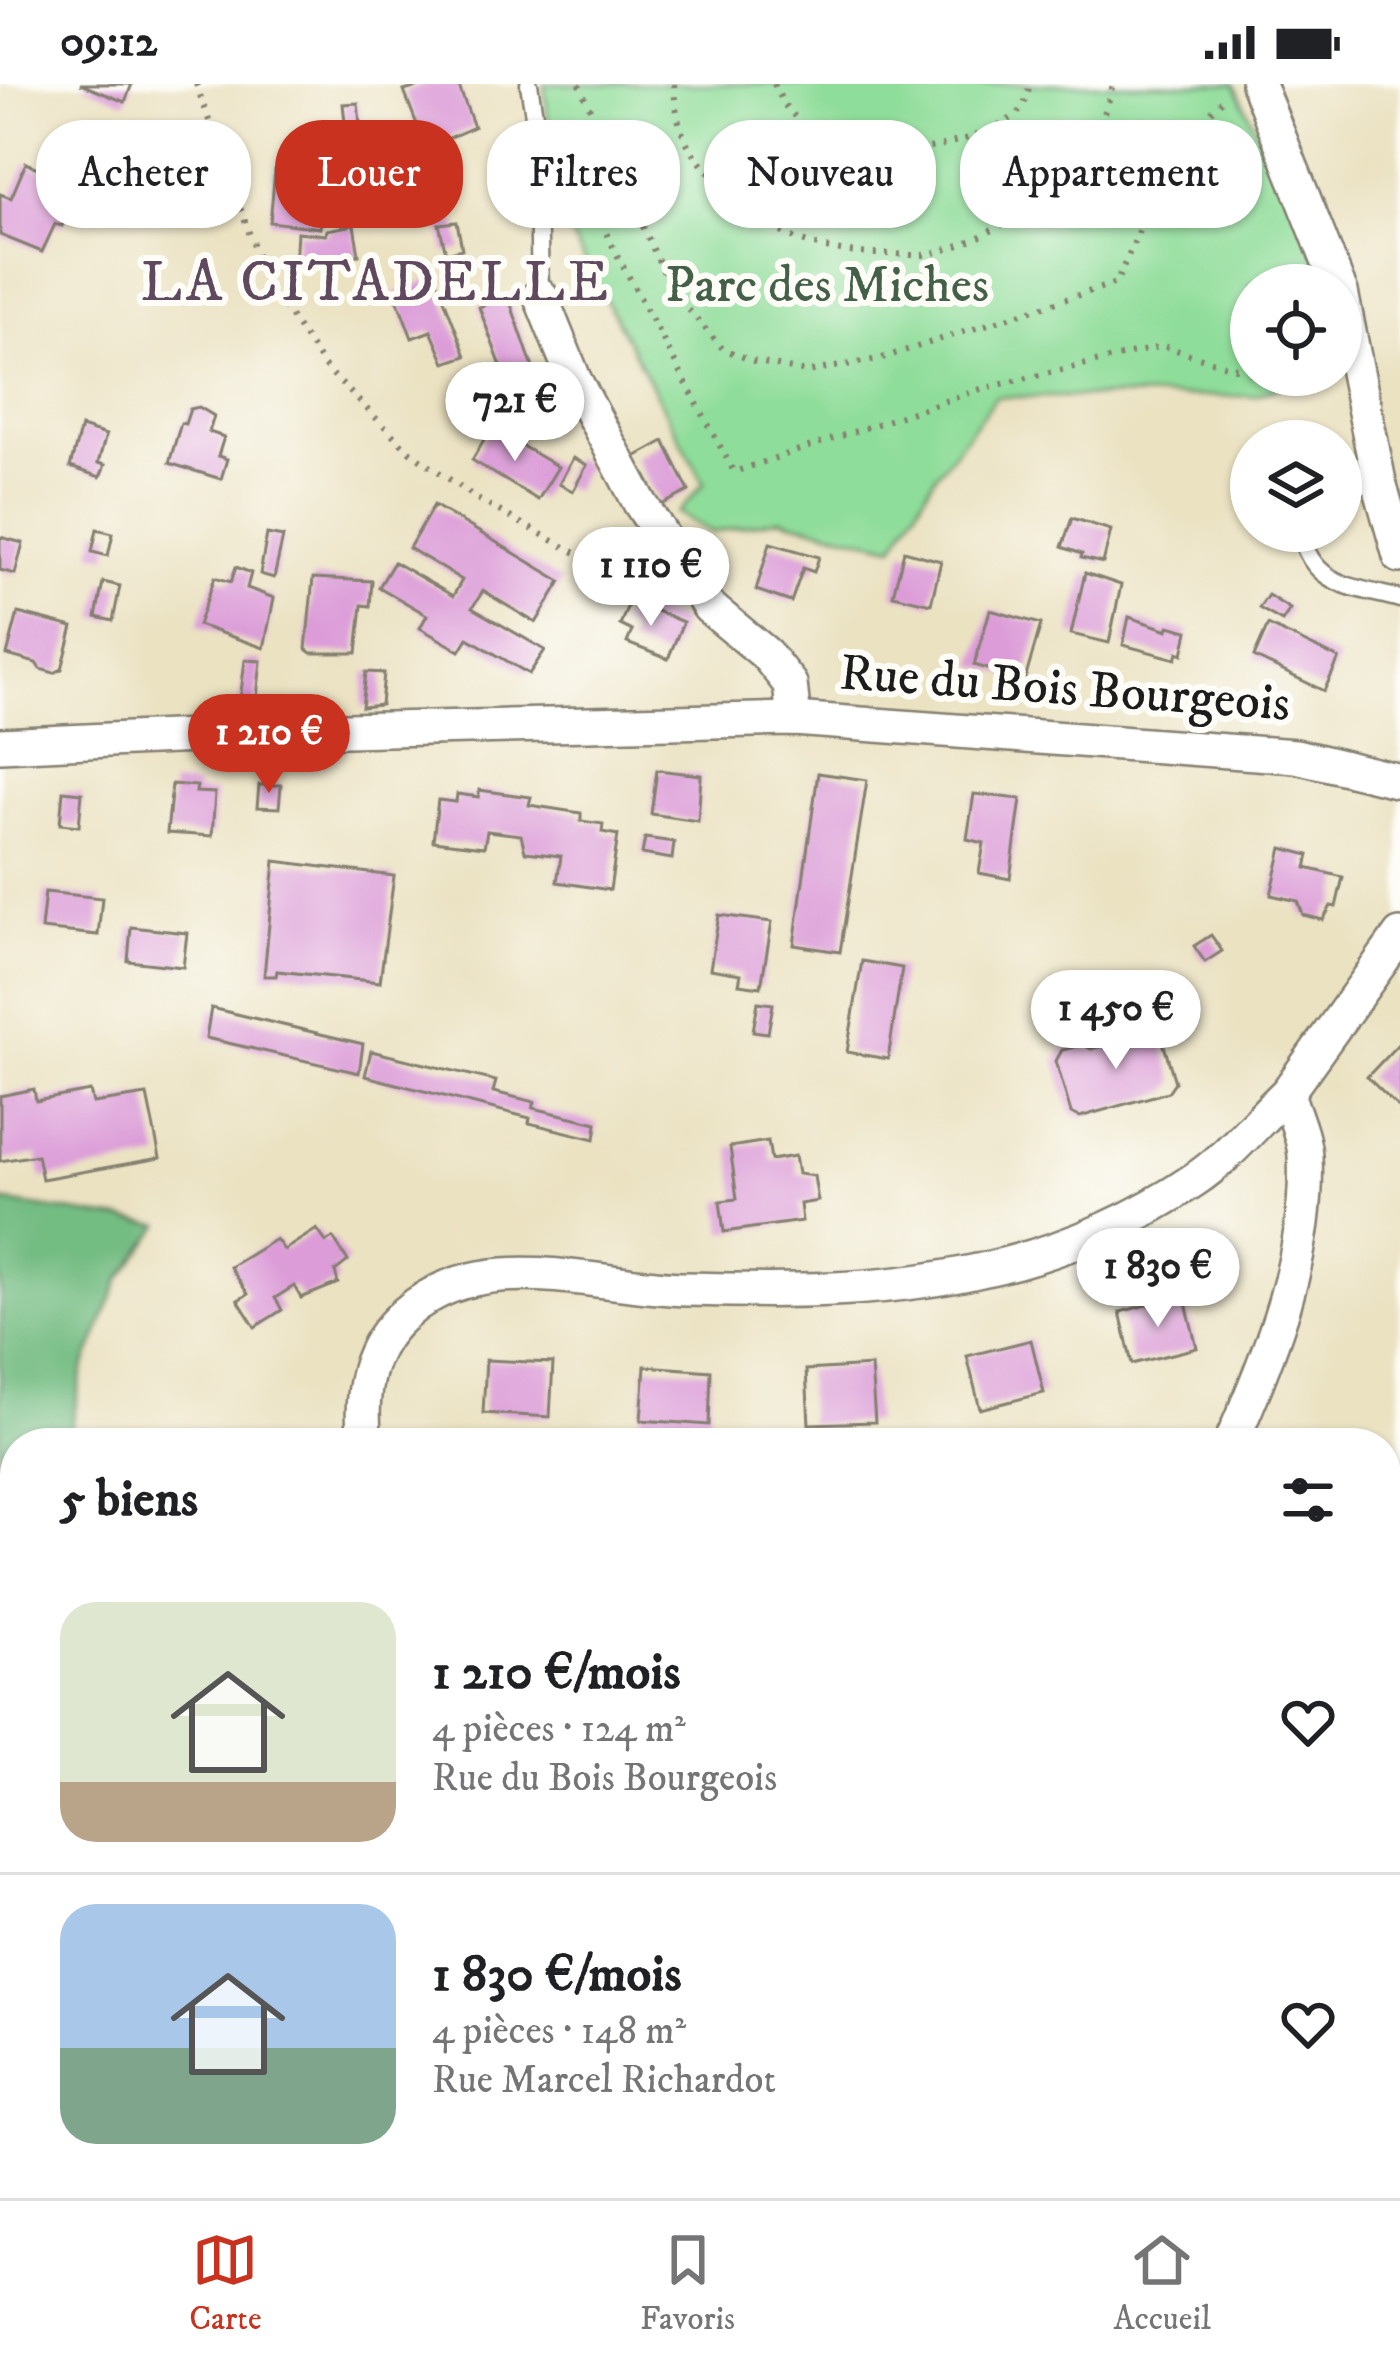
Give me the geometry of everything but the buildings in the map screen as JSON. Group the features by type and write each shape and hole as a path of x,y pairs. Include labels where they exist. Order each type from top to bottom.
{"street":[{"path":"1247,85 1329,264"},
{"path":"540,295 574,379 640,503 710,608 766,654 790,684 794,719"},
{"path":"1362,396 1400,556"},
{"name":"Rue du Bois Bourgeois","path":"0,745 794,719 1296,756 1400,781"},
{"path":"363,1428 366,1368 389,1326 429,1293 484,1275 560,1275 670,1289 820,1293 969,1273 1096,1236 1197,1178 1287,1093 1399,938"},
{"path":"1238,1428 1272,1350 1303,1223 1305,1151 1287,1093"}],"lane":[{"path":"529,84 537,134 540,295"},
{"path":"1362,486 1379,482"},
{"path":"1304,552 1324,578 1400,599"}],"path":[{"path":"196,84 266,280 324,366 409,451 479,500 673,606 710,608"},
{"path":"579,84 672,291 723,349 753,361 808,372 878,359 1116,283 1175,150 1247,85"},
{"path":"674,84 675,112 688,151 744,210 785,237 847,255 932,254 1002,224 1046,193 1077,162 1091,141 1113,84"},
{"path":"774,84 798,120"},
{"path":"936,144 964,138 1014,116 1027,102 1029,84"},
{"path":"604,228 734,472 981,389 1162,346 1230,367"}],"green space":[{"name":"Parc des Miches","path":"544,84 1234,84 1252,120 960,120 960,228 1262,228 1262,141 1319,264 1230,264 1230,396 1254,396 996,397 936,475 894,546 779,519 712,533 678,513 704,483 567,228 680,228 680,120 548,120"},
{"path":"0,1201 161,1225 120,1279 83,1370 71,1428 0,1428"}],"district":[{"name":"LA CITADELLE","path":"376,283"}]}
